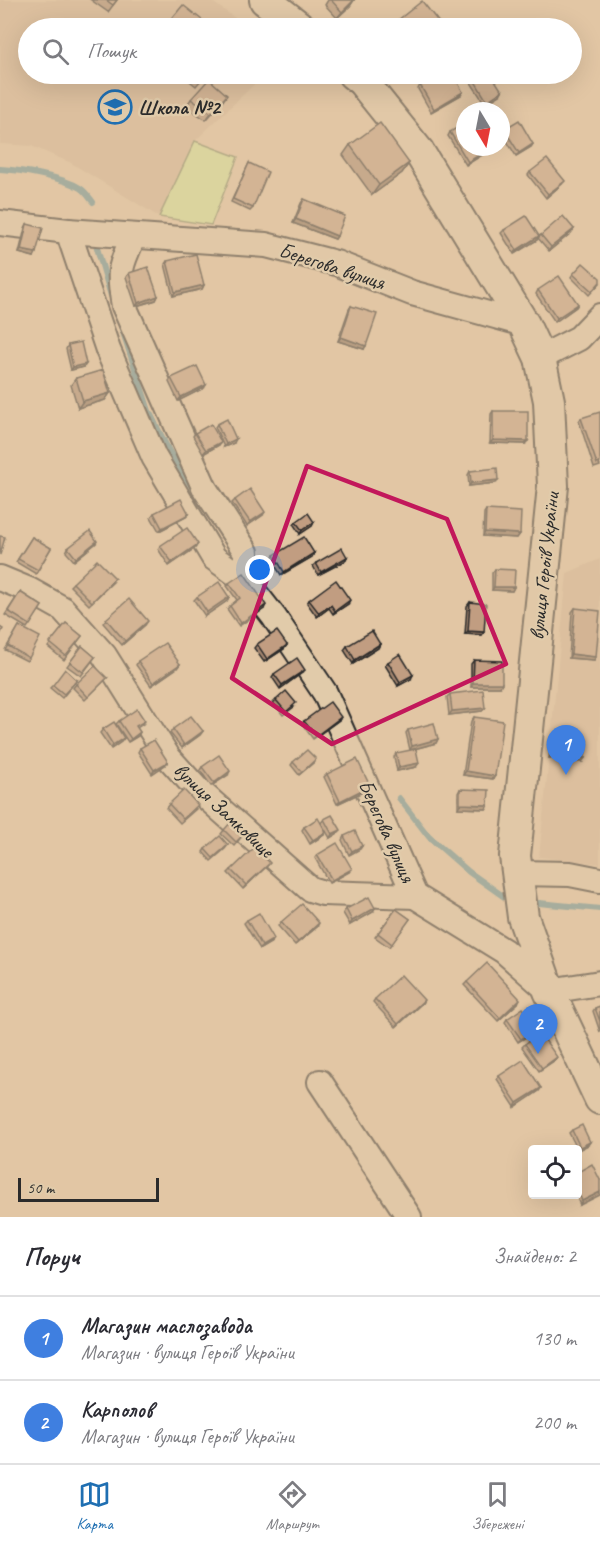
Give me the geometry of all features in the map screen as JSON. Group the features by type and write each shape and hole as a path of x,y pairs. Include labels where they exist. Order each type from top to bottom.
{"main road":[{"path":"278,3 292,18"},
{"name":"вулиця Героїв України","path":"364,84 419,152 524,324 540,358 549,401 553,486 515,855 523,917 549,991 600,1099"}],"street":[{"name":"Берегова вулиця","path":"2,225 266,245 336,263 423,296 524,324"},
{"name":"Берегова вулиця","path":"68,231 108,350 154,457 214,558 246,581 274,616 326,693 416,896 504,951 549,991"},
{"path":"134,236 121,262 120,283 124,306 205,489 246,552 246,581"},
{"path":"540,358 579,338 600,316"},
{"name":"вулиця Замковище","path":"0,578 29,590 63,609 104,656 168,757 196,788 310,889 323,893 416,896"},
{"path":"517,873 570,874 600,880"},
{"path":"549,991 600,983"},
{"path":"320,1082 409,1217"}],"highlighted area":[{"path":"307,466 447,519 506,664 332,744 232,678"}],"shaded area":[{"name":"Школа №2","path":"0,0 210,0 235,18 18,18 18,84 255,84 195,141 159,217 71,163 31,146 0,144"},
{"path":"600,559 600,864 539,857 567,573"}],"green space":[{"path":"195,141 238,157 211,225 159,217"}],"building":[{"path":"106,0 117,0 113,5"},
{"path":"331,0 354,0 342,12"},
{"path":"422,1 435,18 401,18"},
{"path":"183,5 199,18 172,18"},
{"path":"204,84 215,84 227,95 211,113 191,99"},
{"path":"459,84 463,92 434,109 420,85"},
{"path":"477,84 497,84 502,91 487,101"},
{"path":"519,120 533,144 519,153 510,139 510,125"},
{"path":"380,123 409,163 379,185 350,145"},
{"path":"456,128 456,142 450,132"},
{"path":"464,156 477,156 468,162"},
{"path":"547,159 565,181 548,194 530,172"},
{"path":"249,163 268,172 253,208 233,199"},
{"path":"304,199 345,216 337,236 296,219"},
{"path":"526,216 539,236 517,250 504,230"},
{"path":"563,216 574,229 551,247 541,235"},
{"path":"27,224 43,228 36,253 21,250"},
{"path":"196,254 204,285 175,292 167,261"},
{"path":"583,263 600,278 600,282 592,291 573,274"},
{"path":"148,267 158,296 138,303 129,273"},
{"path":"559,276 578,304 557,318 538,290"},
{"path":"351,306 377,314 366,346 341,337"},
{"path":"81,342 86,364 73,367 68,345"},
{"path":"197,366 206,385 181,397 171,378"},
{"path":"103,370 110,393 83,401 76,378"},
{"path":"493,411 528,411 528,441 493,440"},
{"path":"600,412 600,463 597,464 581,418"},
{"path":"227,419 236,439 226,444 217,424"},
{"path":"211,424 221,442 206,450 195,433"},
{"path":"497,468 498,480 471,483 470,471"},
{"path":"250,489 265,512 250,522 235,500"},
{"path":"181,499 189,514 162,528 154,513"},
{"path":"486,510 521,512 520,534 485,532"},
{"path":"308,513 314,522 302,530 296,522"},
{"path":"187,528 198,544 172,562 160,546"},
{"path":"90,531 97,541 76,558 68,548"},
{"path":"0,536 5,537 0,555"},
{"path":"32,537 51,548 38,570 18,559"},
{"path":"304,537 314,553 284,572 274,555"},
{"path":"342,548 347,557 321,572 316,563"},
{"path":"97,560 115,578 92,602 73,583"},
{"path":"495,569 515,570 514,587 494,587"},
{"path":"244,573 266,605 241,623 230,606 240,598 229,583"},
{"path":"336,580 350,600 335,611 331,605 319,613 309,600"},
{"path":"219,582 229,597 207,612 197,597"},
{"path":"20,592 42,606 30,625 8,611"},
{"path":"129,599 148,621 125,641 106,619"},
{"path":"470,602 486,604 484,632 468,631"},
{"path":"575,608 600,611 596,657 571,654"},
{"path":"66,623 82,636 66,656 50,643"},
{"path":"19,626 40,637 29,658 8,646"},
{"path":"277,631 287,645 267,659 257,644"},
{"path":"372,631 380,644 355,660 347,646"},
{"path":"165,643 180,664 153,683 138,661"},
{"path":"82,646 95,657 83,672 70,662"},
{"path":"400,654 413,675 400,682 388,662"},
{"path":"297,658 305,670 282,685 274,674"},
{"path":"474,660 502,661 502,683 473,683"},
{"path":"95,666 107,678 88,697 76,684"},
{"path":"65,669 77,680 64,694 53,685"},
{"path":"483,690 485,708 452,711 450,694"},
{"path":"286,691 296,703 286,712 276,700"},
{"path":"330,702 341,717 316,736 304,721"},
{"path":"137,709 145,721 136,726 140,732 131,739 119,721"},
{"path":"191,716 203,731 184,745 173,729"},
{"path":"474,717 503,721 495,776 466,771"},
{"path":"114,722 124,738 113,745 103,729"},
{"path":"434,723 438,739 412,746 408,730"},
{"path":"554,736 587,740 585,758 552,754"},
{"path":"154,740 168,762 154,770 140,748"},
{"path":"416,749 419,763 399,767 396,753"},
{"path":"307,750 316,759 302,772 293,762"},
{"path":"219,755 230,771 214,783 202,767"},
{"path":"357,759 370,786 340,801 327,774"},
{"path":"460,789 489,790 488,805 460,804"},
{"path":"184,790 198,805 183,819 169,804"},
{"path":"332,815 341,830 332,834 324,819"},
{"path":"318,818 326,832 313,840 304,827"},
{"path":"231,822 244,834 236,842 224,830"},
{"path":"355,831 362,846 352,851 344,836"},
{"path":"220,836 228,845 213,858 205,849"},
{"path":"337,843 352,869 332,880 317,855"},
{"path":"255,847 270,863 246,885 231,870"},
{"path":"369,897 375,908 352,921 346,909"},
{"path":"302,904 319,923 298,942 281,922"},
{"path":"396,909 410,919 392,944 378,933"},
{"path":"259,913 274,939 262,946 247,920"},
{"path":"487,963 520,999 500,1018 467,982"},
{"path":"401,975 424,1000 398,1024 375,999"},
{"path":"600,1006 600,1021 595,1008"},
{"path":"523,1008 536,1028 521,1039 507,1019"},
{"path":"540,1033 557,1057 542,1068 525,1044"},
{"path":"523,1060 541,1088 517,1103 499,1076"},
{"path":"582,1125 590,1142 579,1145 572,1130"},
{"path":"592,1164 600,1180 600,1192 582,1201 581,1199 582,1170"}],"waterway":[{"path":"0,169 52,177 72,184 82,189 93,202"},
{"path":"95,241 111,296"},
{"path":"121,326 149,411 169,451 193,489"},
{"path":"399,798 429,837 469,872 510,901"},
{"path":"539,903 600,909"}],"place":[{"name":"Школа №2","path":"115,107"},
{"name":"Магазин маслозавода","path":"566,775"},
{"name":"Карполов","path":"538,1054"}]}
